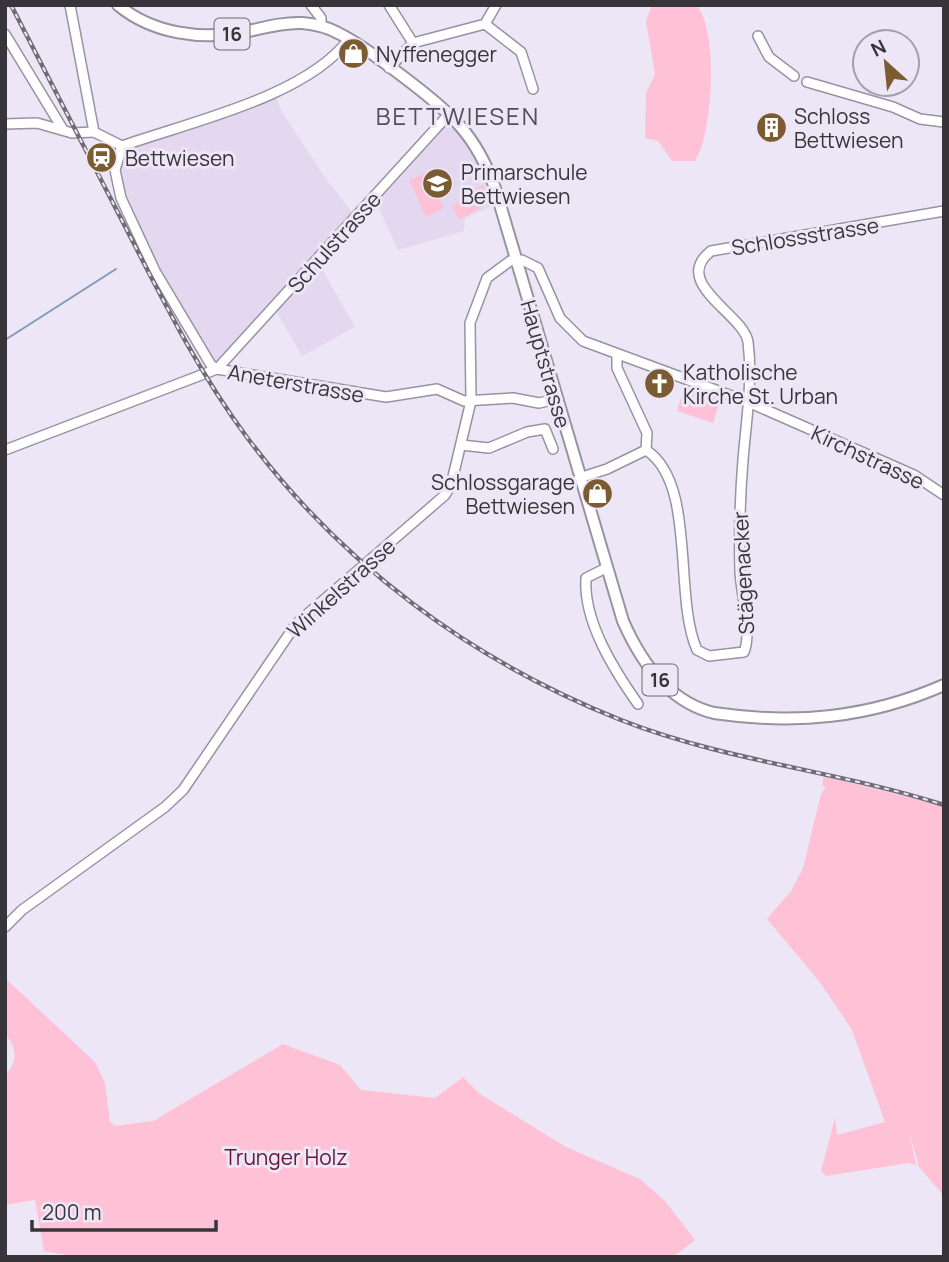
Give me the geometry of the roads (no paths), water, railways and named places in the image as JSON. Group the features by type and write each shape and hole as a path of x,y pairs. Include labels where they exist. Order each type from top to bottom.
{"main road":[{"name":"Hauptstrasse","path":"118,5 147,23 189,34 228,35 293,23 321,26 349,39 449,114 471,140 491,178 623,621 639,653 666,687 697,708 739,716 830,718 889,706 944,685"}],"street":[{"path":"70,5 94,132"},
{"path":"311,5 321,18 321,26"},
{"path":"389,5 413,43"},
{"path":"388,68 413,43 485,24 496,5"},
{"path":"485,24 521,52 533,89"},
{"path":"5,34 62,128"},
{"path":"758,36 769,57 794,76"},
{"path":"5,124 37,123 77,133 94,132 122,146 284,89 317,68 349,39"},
{"path":"807,82 893,107 920,119 944,122"},
{"name":"Schulstrasse","path":"217,369 449,114"},
{"path":"122,146 115,170 121,198 165,290 211,365 217,369"},
{"name":"Schlossstrasse","path":"748,402 748,340 738,321 719,306 703,286 701,269 706,255 711,251 944,211"},
{"name":"Kirchstrasse","path":"516,260 526,261 538,268 561,318 570,331 583,341 748,402 914,475 944,495"},
{"name":"Winkelstrasse","path":"5,927 22,910 165,807 183,789 296,624 445,495 451,485 471,401 468,343 470,323 487,278 510,261 516,260"},
{"name":"Stägenacker","path":"617,355 617,368 647,433 646,450 660,462 673,489 687,615 697,650 709,656 744,652 747,643 741,579 740,504 748,402"},
{"name":"Aneterstrasse","path":"5,450 217,369 386,397 437,388 471,401 513,398 539,403 556,399"},
{"path":"461,445 489,448 527,432 545,429 553,449"},
{"path":"579,478 607,469 646,450"},
{"path":"606,568 586,578 595,626 607,656 638,704"}],"waterway":[{"path":"5,340 116,269"}],"railway":[{"path":"11,5 157,289 229,412 284,483 324,526 368,567 462,638 513,669 621,720 700,746 863,783 944,805"}],"place":[{"name":"Nyffenegger","path":"353,54"},
{"name":"Schloss Bettwiesen","path":"771,128"},
{"name":"Bettwiesen","path":"102,158"},
{"name":"Primarschule Bettwiesen","path":"438,184"},
{"name":"Katholische Kirche St. Urban","path":"660,384"},
{"name":"Schlossgarage Bettwiesen","path":"598,494"}],"district":[{"name":"BETTWIESEN","path":"458,115"}],"park label":[{"name":"Trunger Holz","path":"286,1157"}]}
